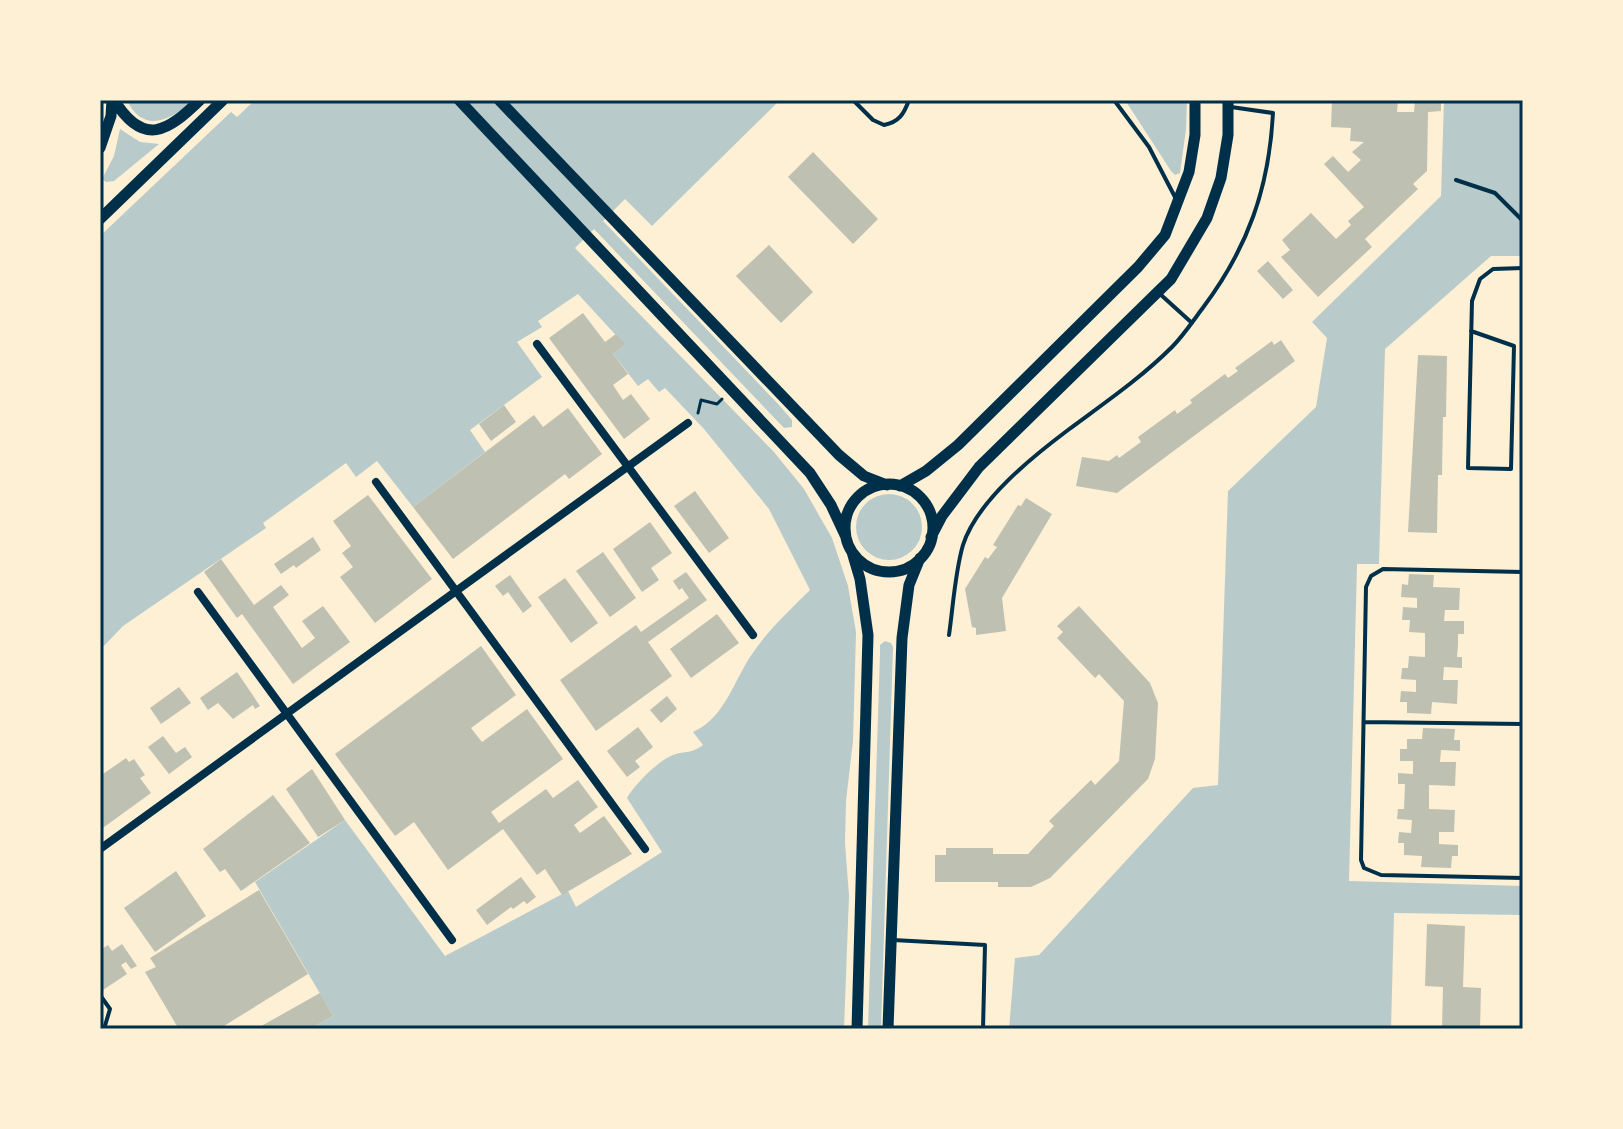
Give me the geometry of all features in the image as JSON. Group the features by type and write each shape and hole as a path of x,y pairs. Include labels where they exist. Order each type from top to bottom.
{"main road":[{"path":"113,100 130,120 139,126 157,130 176,123 200,100"},
{"path":"100,148 113,100"},
{"path":"100,219 223,100"},
{"path":"459,100 810,473 831,505 845,535 860,579 868,635 857,1029"},
{"path":"499,100 839,455 864,476 887,485"},
{"path":"900,486 926,471 958,445 1138,267 1165,235 1189,172 1195,135 1195,100"},
{"path":"888,1029 902,638 909,585 942,516 979,467 1158,293 1190,250 1207,218 1221,178 1228,135 1228,103"},
{"path":"100,208 140,177"},
{"path":"845,535 846,518 853,503 870,488 887,485 900,486 915,493 926,505 932,521 931,537"},
{"path":"852,552 864,564 885,572 907,568 920,558"}],"street":[{"path":"537,344 753,635"},
{"path":"100,849 688,423"},
{"path":"376,482 645,849"},
{"path":"198,592 452,940"}],"lane":[{"path":"853,100 873,120 884,125 895,123 904,113 909,100"},
{"path":"1114,100 1149,147 1178,205"},
{"path":"949,635 963,545 980,515 1037,453 1173,346 1225,278 1258,207 1267,171 1273,113 1228,103"},
{"path":"1456,180 1495,193 1523,221"},
{"path":"1471,331 1514,346 1511,469 1468,468 1471,331 1472,301 1480,279 1493,269 1523,268"},
{"path":"1158,293 1192,323"},
{"path":"1523,572 1383,569 1371,576 1366,587 1361,860 1364,868 1381,875 1523,878"},
{"path":"1364,722 1523,724"},
{"path":"891,940 985,945 983,1029"},
{"path":"100,995 110,1009 104,1029"}],"path":[{"path":"688,423 696,417 701,400 717,404"}],"shaded area":[{"path":"127,100 193,100 167,118 149,121 141,118"},
{"path":"255,100 780,100 652,226 625,199 603,221 779,405 792,420 792,427 784,428 594,229 575,248 774,452 804,489 832,538 848,586 856,632 853,741 846,801 849,896 844,1029 310,1029 333,1016 255,882 345,820 445,956 568,891 576,907 662,852 627,798 661,762 703,745 693,732 713,718 758,645 810,590 769,509 704,429 665,388 659,392 648,379 638,386 613,354 624,344 578,294 538,321 542,327 517,342 542,377 470,430 485,452 413,507 377,461 356,477 346,463 263,523 266,528 123,626 100,650 100,236 231,112 237,117"},
{"path":"1125,100 1187,100 1180,173 1175,175 1171,171"},
{"path":"1444,100 1523,100 1523,256 1491,256 1385,349 1379,564 1357,564 1349,881 1523,886 1523,915 1394,913 1391,1029 1009,1029 1015,958 1039,955 1193,788 1218,785 1228,491 1316,407 1327,338 1312,322 1441,196"},
{"path":"120,129 140,142 159,144 114,181 106,182 102,179 114,156"},
{"path":"882,494 896,494 908,499 917,508 922,527 920,540 913,551 896,560 882,560 870,555 861,546 856,534 856,520 861,508 870,499"},
{"path":"885,641 893,647 881,1029 868,1029 880,645"}],"building":[{"path":"1332,100 1398,100 1397,112 1414,112 1415,100 1441,100 1441,111 1428,112 1427,171 1413,184 1418,189 1365,239 1372,247 1318,297 1281,257 1290,250 1282,240 1311,213 1336,239 1351,225 1348,221 1364,207 1324,164 1333,156 1348,172 1361,160 1352,152 1364,142 1350,141 1351,128 1331,127"},
{"path":"813,152 878,219 853,244 788,177"},
{"path":"769,245 813,292 781,323 736,276"},
{"path":"1268,261 1293,290 1283,299 1257,271"},
{"path":"583,313 605,342 616,334 625,344 613,354 628,374 613,385 623,400 631,394 650,419 624,439 549,338"},
{"path":"1281,340 1295,361 1117,493 1076,486 1082,457 1109,461 1117,455 1119,458 1141,442 1138,437 1175,410 1177,414 1192,403 1190,400 1225,374 1228,378 1238,371 1235,368 1272,341 1274,345"},
{"path":"1418,355 1447,356 1446,417 1443,417 1442,475 1438,475 1437,533 1408,532"},
{"path":"504,405 516,422 491,441 479,424"},
{"path":"568,408 602,454 569,479 565,474 453,559 413,507 534,415 543,427"},
{"path":"695,491 729,538 709,553 674,506"},
{"path":"368,495 432,579 375,623 340,577 353,567 342,553 351,546 333,521"},
{"path":"1026,498 1052,514 1002,598 1006,631 976,635 965,589 985,557 988,559 997,547 993,545 1018,505 1021,506"},
{"path":"650,522 672,553 651,568 659,580 642,592 613,549"},
{"path":"313,537 321,550 296,568 294,565 281,574 274,564"},
{"path":"603,552 636,598 610,617 576,571"},
{"path":"221,559 254,605 281,585 289,595 273,607 302,648 315,638 302,621 323,606 350,642 293,684 242,614 237,618 204,572"},
{"path":"686,572 707,600 648,642 672,676 596,731 560,680 636,625 641,632 689,598 673,581"},
{"path":"1409,574 1434,575 1433,587 1460,588 1459,610 1445,610 1444,621 1464,621 1464,634 1458,634 1457,657 1462,657 1462,668 1444,667 1443,680 1458,680 1457,704 1432,702 1431,714 1407,713 1407,702 1400,702 1401,691 1416,692 1416,680 1401,679 1402,668 1408,668 1409,656 1425,657 1425,633 1409,632 1410,620 1402,620 1403,607 1417,608 1417,598 1401,597 1402,584 1408,585"},
{"path":"510,575 532,606 523,613 508,592 503,596 495,586"},
{"path":"565,578 598,623 571,643 538,597"},
{"path":"1079,606 1150,683 1158,703 1155,759 1148,779 1050,878 1031,887 998,887 998,882 935,882 935,855 946,855 946,848 993,848 993,854 1028,854 1054,826 1049,821 1091,780 1095,785 1119,761 1124,701 1099,674 1095,678 1057,638 1063,632 1057,626"},
{"path":"717,614 739,643 691,678 670,649"},
{"path":"481,646 516,695 471,728 482,742 527,709 563,759 491,812 499,823 546,789 553,798 578,780 598,807 574,825 580,833 604,816 632,854 562,895 545,869 537,875 503,829 448,870 414,822 395,836 335,754"},
{"path":"237,672 260,706 255,709 253,705 233,719 218,703 208,710 200,698"},
{"path":"179,687 191,703 161,724 150,708"},
{"path":"667,696 677,709 661,723 650,710"},
{"path":"638,727 653,747 635,761 640,767 627,777 607,751"},
{"path":"1423,728 1455,729 1454,740 1460,740 1460,751 1441,750 1440,762 1456,762 1455,786 1429,785 1429,809 1455,810 1454,832 1439,832 1439,844 1458,845 1458,856 1452,856 1451,868 1421,867 1422,856 1404,855 1404,843 1398,843 1399,832 1411,833 1412,820 1397,819 1398,809 1404,809 1405,784 1398,784 1398,773 1413,774 1413,761 1400,761 1400,749 1407,749 1407,739 1422,739"},
{"path":"163,736 176,753 185,747 192,757 169,774 148,747"},
{"path":"126,758 129,762 134,759 145,775 140,778 151,793 100,830 100,776"},
{"path":"312,769 345,820 318,837 286,789"},
{"path":"273,795 310,843 241,891 225,869 220,872 203,849"},
{"path":"176,871 206,916 155,952 124,908"},
{"path":"521,877 536,897 527,904 524,901 513,909 511,907 487,925 476,910"},
{"path":"259,890 308,974 219,1029 171,1029 177,1026 145,972 156,967 150,958"},
{"path":"1427,924 1465,926 1463,987 1481,988 1480,1029 1442,1029 1443,987 1425,986"},
{"path":"122,944 137,966 131,969 126,962 121,965 127,974 100,992 100,950 108,945 112,951"},
{"path":"320,993 333,1016 310,1029 256,1029"}]}
